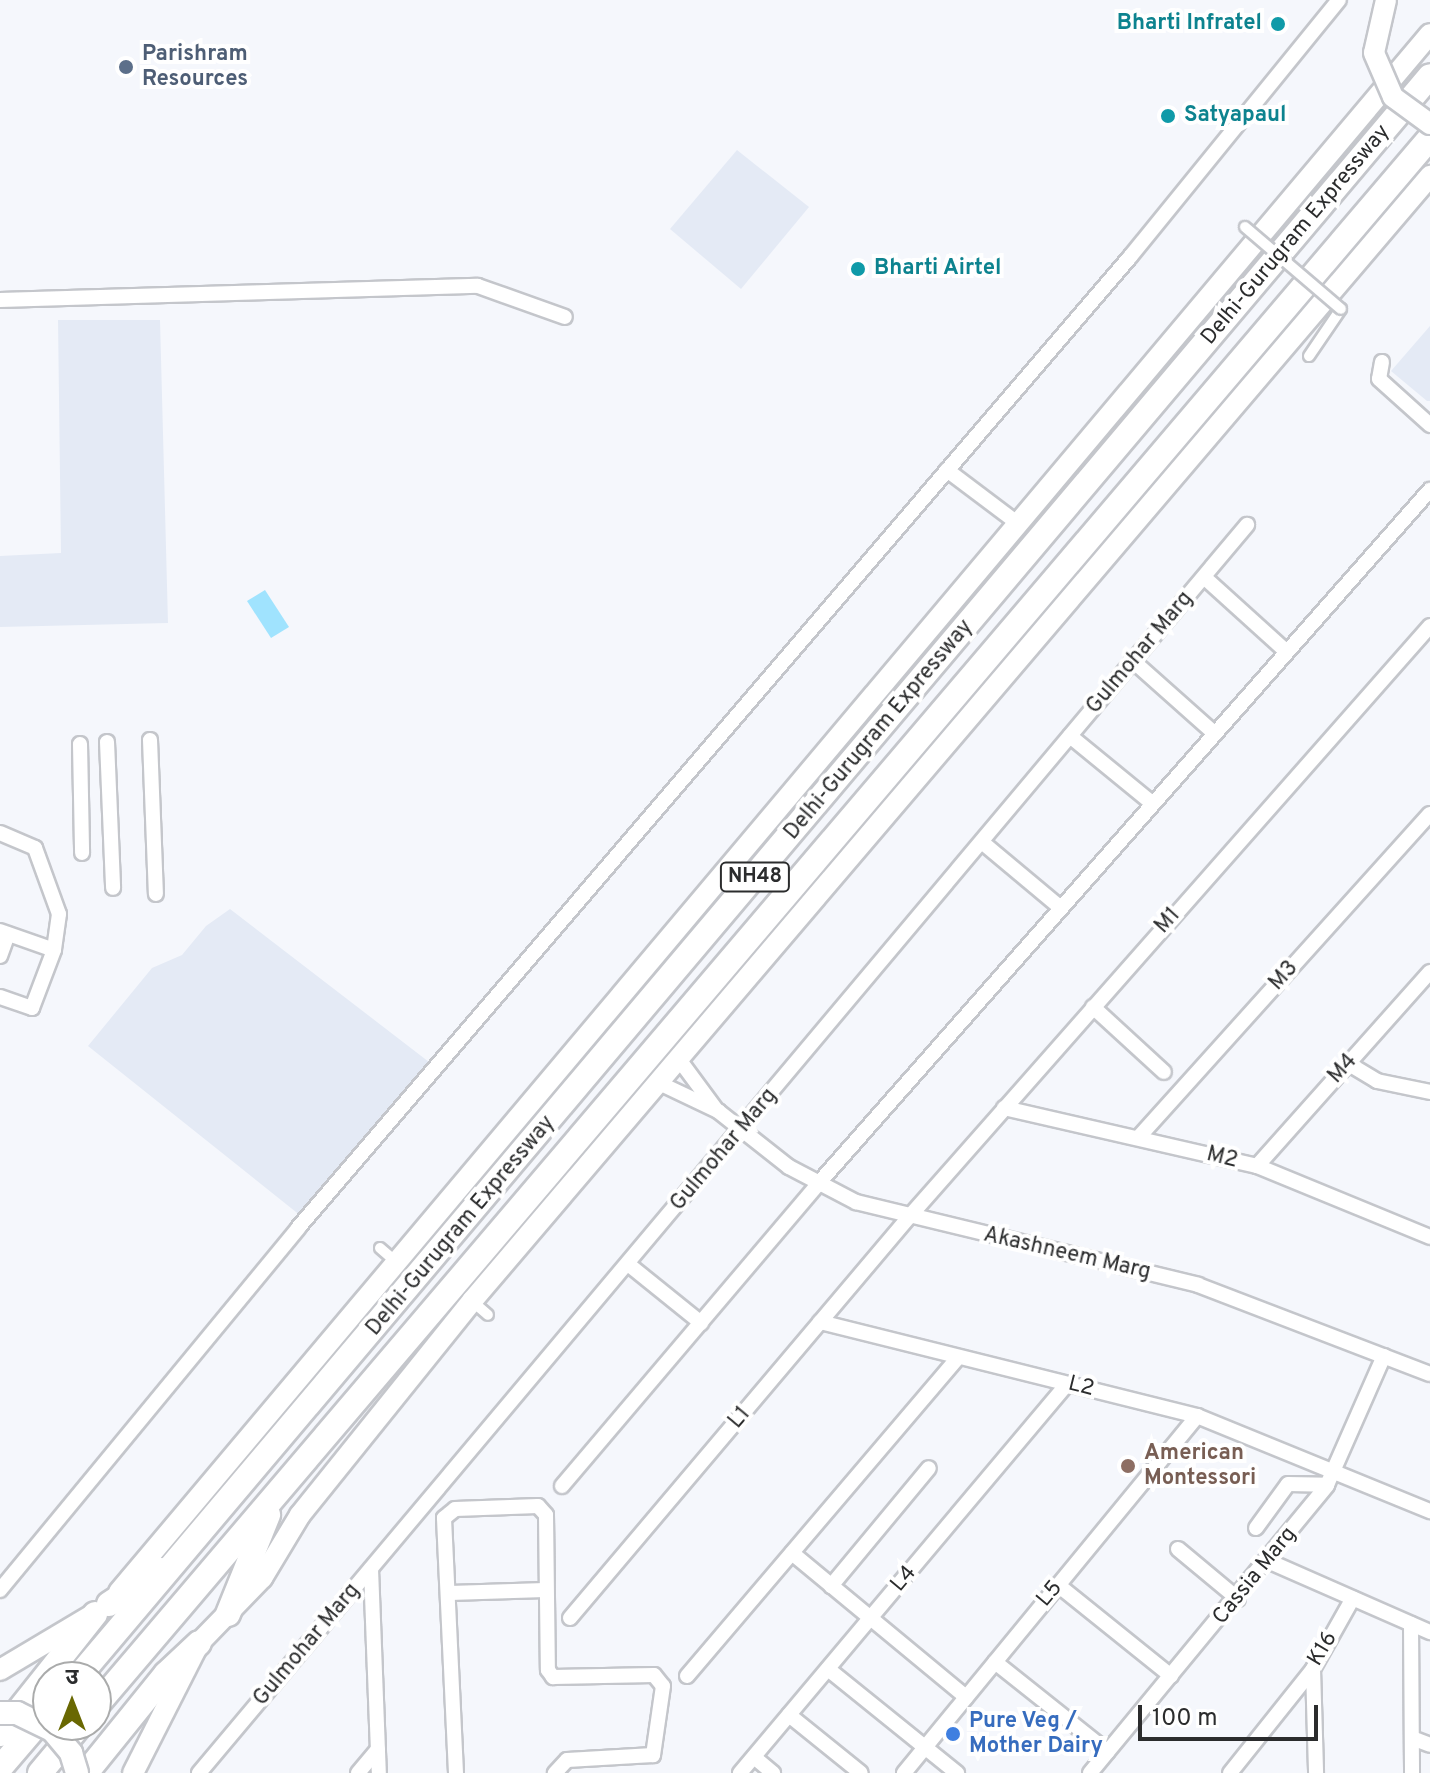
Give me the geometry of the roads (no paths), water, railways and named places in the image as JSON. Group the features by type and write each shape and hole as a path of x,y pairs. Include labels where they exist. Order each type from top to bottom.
{"highway":[{"name":"Delhi-Gurugram Expressway","path":"92,1661 1430,76"},
{"name":"Delhi-Gurugram Expressway","path":"112,1687 1430,138"},
{"path":"228,1614 276,1495"},
{"path":"0,1734 102,1609 185,1554"},
{"path":"86,1773 166,1674 199,1643"},
{"path":"0,1768 32,1731"},
{"path":"40,1773 67,1741"}],"main road":[{"path":"1386,0 1374,53 1393,97 1430,124"},
{"path":"0,1670 102,1609 387,1254 1016,522 1430,34"},
{"path":"133,1773 199,1643 262,1578 300,1515 472,1301 1430,176"},
{"path":"0,1713 17,1713 52,1730 71,1753 77,1773"}],"street":[{"path":"2,1584 298,1228 947,470 1339,0"},
{"path":"1245,227 1341,309 1309,356"},
{"path":"0,300 478,286 565,317"},
{"path":"1382,362 1379,379 1430,425"},
{"path":"947,470 1016,522"},
{"path":"562,1486 817,1185 1430,490"},
{"name":"Gulmohar Marg","path":"199,1773 1247,525"},
{"path":"1205,578 1287,652"},
{"name":"M1","path":"909,1217 1430,626"},
{"path":"1132,660 1215,734"},
{"path":"1070,736 1153,804"},
{"path":"150,740 156,894"},
{"path":"107,742 113,888"},
{"path":"80,744 82,853"},
{"name":"M3","path":"1138,1138 1430,814"},
{"path":"0,833 37,852 43,881 57,901 54,950 32,1008 0,997"},
{"path":"982,842 1061,908"},
{"path":"0,956 4,933 54,950"},
{"name":"M4","path":"1257,1166 1430,972"},
{"path":"1093,1007 1164,1072"},
{"name":"Akashneem Marg","path":"678,1058 718,1111"},
{"path":"1349,1064 1377,1081 1430,1092"},
{"name":"Akashneem Marg","path":"657,1082 718,1111 817,1185 909,1217 1198,1285 1430,1374"},
{"name":"M2","path":"1004,1108 1257,1166 1430,1237"},
{"name":"L1","path":"570,1618 909,1217"},
{"path":"628,1264 701,1323"},
{"path":"472,1301 488,1315"},
{"name":"L2","path":"820,1322 957,1359 1197,1416 1430,1511"},
{"name":"Cassia Marg","path":"1090,1773 1238,1599 1327,1485 1336,1471 1384,1356"},
{"path":"687,1676 957,1359"},
{"name":"L4","path":"740,1773 1067,1384"},
{"name":"L5","path":"904,1773 1197,1416"},
{"path":"831,1586 929,1468"},
{"path":"1256,1528 1288,1484 1327,1485"},
{"path":"456,1773 447,1512 538,1506 546,1515 548,1670 553,1677 654,1675 663,1686 653,1755 567,1760 555,1773"},
{"path":"1178,1549 1238,1599"},
{"path":"792,1553 966,1697"},
{"path":"1268,1561 1430,1632"},
{"path":"371,1569 379,1773"},
{"path":"1058,1585 1171,1676"},
{"path":"449,1593 546,1590"},
{"name":"K16","path":"1230,1773 1313,1669 1353,1598"},
{"path":"1411,1624 1412,1773"},
{"path":"995,1662 1108,1752"},
{"path":"828,1669 957,1773"},
{"path":"1313,1669 1316,1773"},
{"path":"789,1715 861,1773"},
{"path":"1412,1738 1430,1745"},
{"path":"358,1773 378,1749"},
{"path":"754,1757 773,1773"}],"water":[{"path":"265,590 289,627 271,638 247,601"}],"place":[{"name":"Bharti Infratel","path":"1278,24"},
{"name":"Parishram Resources","path":"126,67"},
{"name":"Satyapaul","path":"1168,116"},
{"name":"Bharti Airtel","path":"858,269"},
{"name":"American Montessori","path":"1128,1466"},
{"name":"Pure Veg / Mother Dairy","path":"953,1734"}]}
